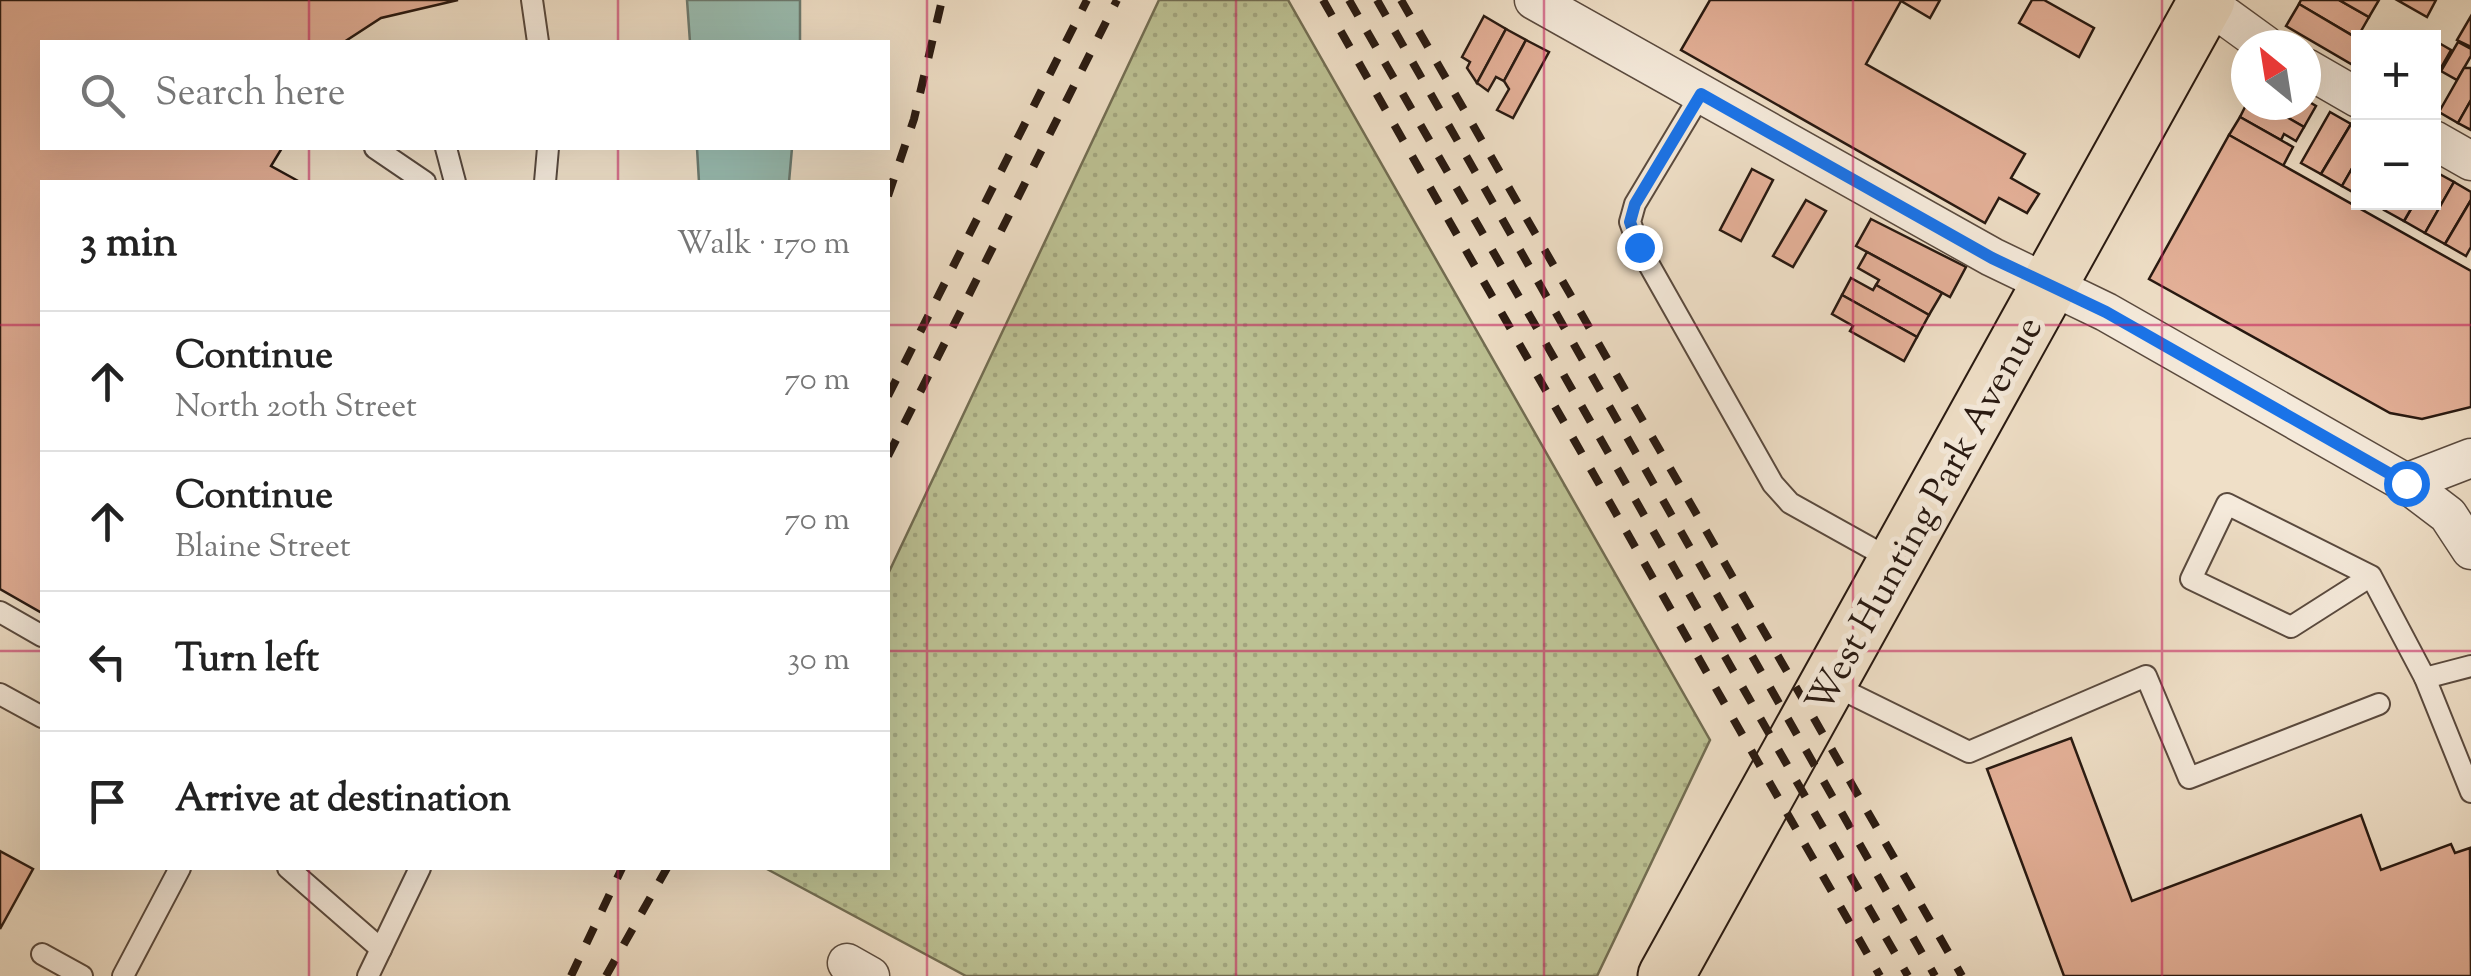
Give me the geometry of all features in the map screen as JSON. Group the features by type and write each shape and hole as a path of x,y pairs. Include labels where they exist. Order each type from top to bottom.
{"main road":[{"name":"West Hunting Park Avenue","path":"1666,976 2205,1"}],"street":[{"path":"1534,0 2050,285 2106,312 2406,483 2448,515 2471,550"},
{"path":"2205,1 2245,30"},
{"path":"2321,77 2351,94"},
{"path":"2441,144 2471,161"},
{"path":"2406,483 2471,458"}],"lane":[{"path":"532,0 538,40"},
{"path":"1701,94 1635,204 1630,222 1639,247 1773,484 1790,503 1896,562"},
{"path":"378,150 422,180"},
{"path":"447,150 454,180"},
{"path":"545,180 548,150"},
{"path":"2371,576 2291,627 2190,579 2227,504 2371,576 2425,678 2471,792"},
{"path":"0,612 40,635"},
{"path":"2425,678 2471,666"},
{"path":"1829,683 1969,752 2146,676 2189,778 2379,704"},
{"path":"0,694 40,716"},
{"path":"123,976 179,870"},
{"path":"290,870 380,949"},
{"path":"368,976 419,870"},
{"path":"42,954 82,976"}],"green space":[{"path":"1159,0 1288,0 1710,740 1597,976 966,976 769,870 890,870 890,570"}],"water":[{"path":"687,0 800,0 800,40 690,40"},
{"path":"697,150 792,150 789,180 699,180"}],"building":[{"path":"0,0 458,0 381,18 347,40 40,40 40,150 281,150 271,166 296,180 40,180 40,612 0,589"},
{"path":"1710,0 1940,0 1930,18 1901,1 1866,64 2025,154 2011,178 2039,194 2027,213 1999,198 1985,223 1681,50"},
{"path":"2032,0 2044,0 2094,28 2079,57 2019,23"},
{"path":"2301,0 2339,0 2369,17 2362,30 2351,30 2351,34 2299,4"},
{"path":"2339,0 2379,0 2369,17"},
{"path":"2397,0 2436,0 2427,17"},
{"path":"2299,4 2351,35 2351,64 2321,46 2321,30 2293,30 2286,26"},
{"path":"1484,16 1506,29 1477,83 1467,68 1470,62 1462,57"},
{"path":"2471,16 2471,47 2457,40"},
{"path":"1506,29 1526,40 1504,81 1496,77 1488,91 1477,83"},
{"path":"1526,40 1549,52 1513,118 1497,110 1509,89 1504,81"},
{"path":"2458,42 2471,49 2457,80 2441,71"},
{"path":"2441,44 2451,50 2441,68"},
{"path":"2464,68 2471,68 2471,100 2458,123 2441,113"},
{"path":"2471,100 2471,130 2458,123"},
{"path":"2330,112 2351,124 2321,174 2301,163"},
{"path":"2238,120 2245,120 2293,147 2283,166 2229,135"},
{"path":"2245,120 2292,120 2304,127 2296,141 2284,134 2281,140"},
{"path":"2351,124 2351,170 2342,186 2321,174"},
{"path":"2229,135 2351,204 2351,210 2362,210 2471,271 2471,407 2422,419 2390,413 2149,279"},
{"path":"1752,169 1773,180 1741,241 1720,230"},
{"path":"2351,170 2351,191 2342,186"},
{"path":"2441,175 2454,182 2441,205"},
{"path":"2454,182 2471,192 2471,200 2445,244 2425,233"},
{"path":"1806,200 1826,211 1793,267 1773,256"},
{"path":"2471,200 2471,247 2466,256 2445,244"},
{"path":"2384,210 2410,210 2404,221"},
{"path":"2410,210 2438,210 2425,233 2404,221"},
{"path":"1871,219 1966,267 1950,297 1856,246"},
{"path":"1867,252 1942,293 1929,315 1876,285 1879,280 1858,268"},
{"path":"1851,278 1873,290 1876,285 1929,315 1917,337 1842,295"},
{"path":"1842,295 1917,337 1904,361 1850,331 1853,326 1832,314"},
{"path":"2071,738 2132,901 2361,815 2381,870 2451,844 2455,853 2470,848 2471,976 2064,976 1987,769"},
{"path":"0,851 33,869 0,929"}],"railway":[{"path":"890,190 914,119 942,0"},
{"path":"890,392 1087,0"},
{"path":"890,452 1117,0"},
{"path":"1323,0 1880,976"},
{"path":"1349,0 1908,976"},
{"path":"1377,0 1935,976"},
{"path":"1401,0 1962,976"},
{"path":"571,976 621,870"},
{"path":"606,976 666,870"}],"route":[{"path":"1639,247 1630,222 1635,204 1701,94 1992,258 2106,312 2406,483"}]}
